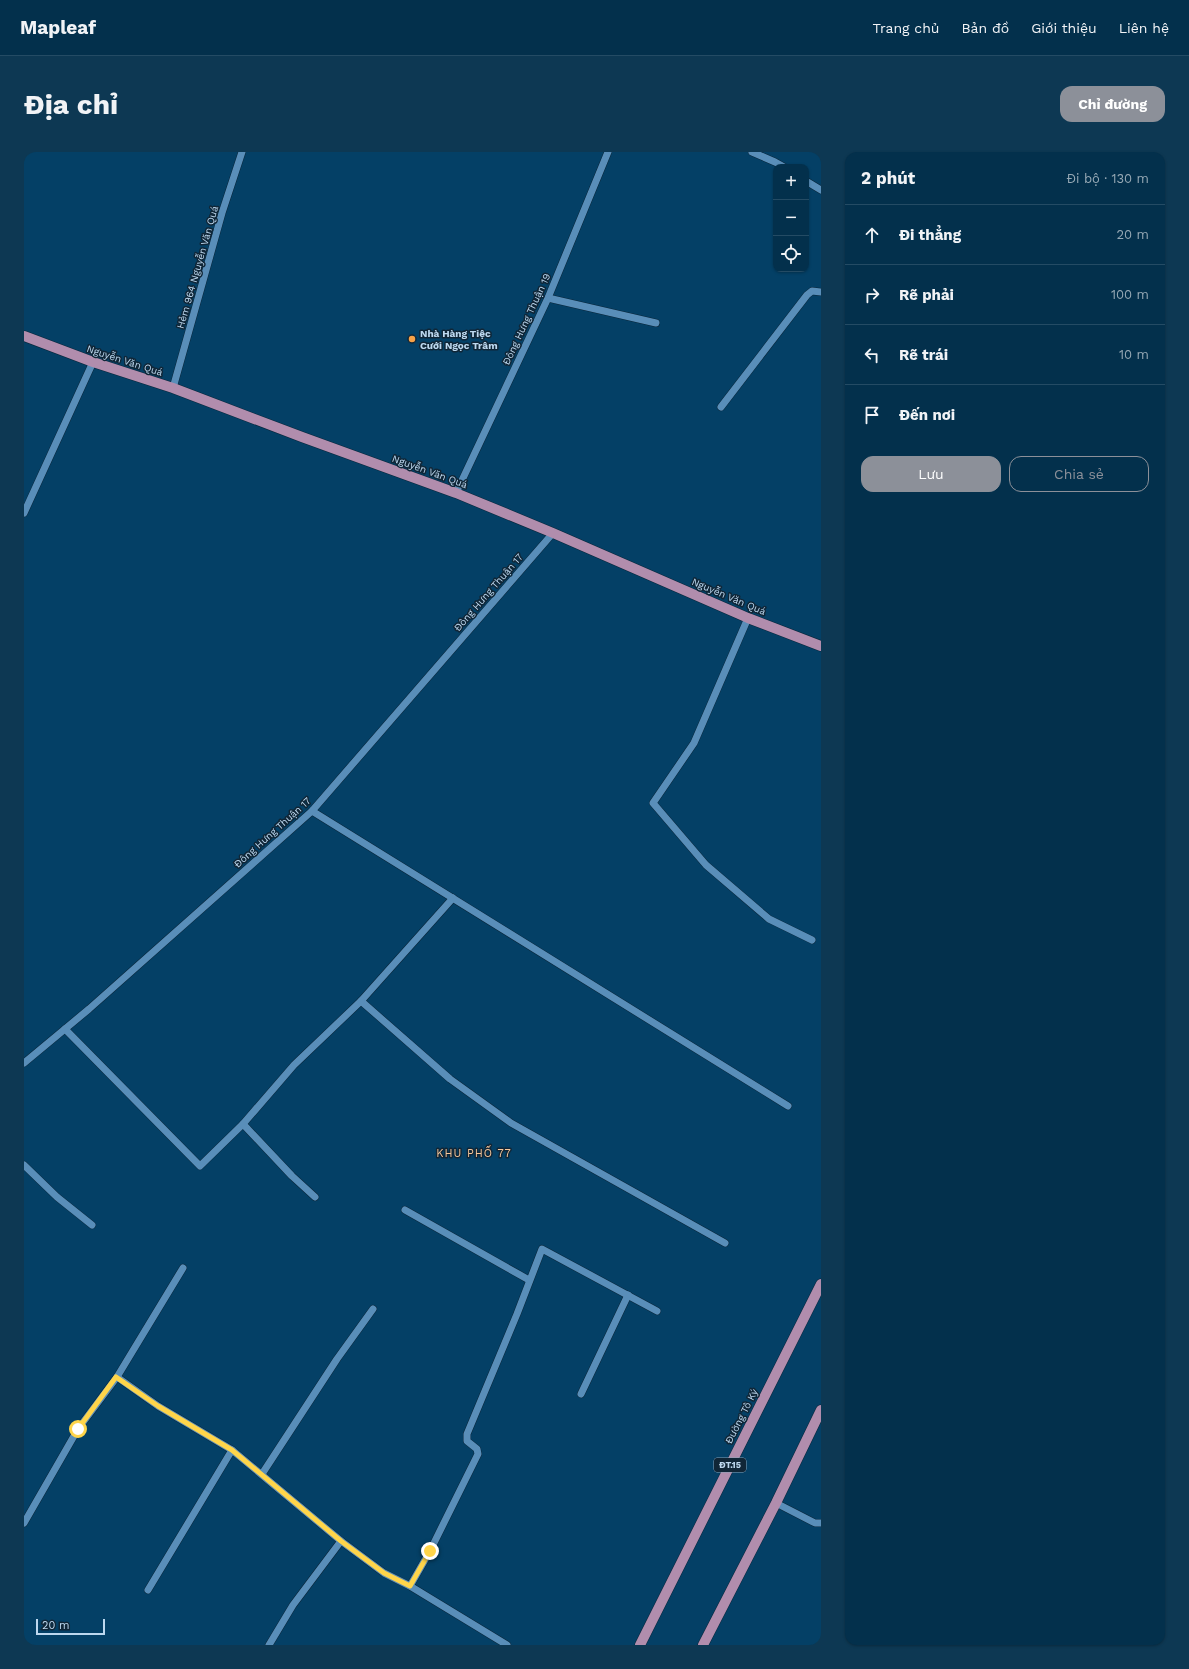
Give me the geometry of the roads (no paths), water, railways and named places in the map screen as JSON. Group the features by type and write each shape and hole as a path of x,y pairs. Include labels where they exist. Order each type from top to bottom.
{"main road":[{"name":"Nguyễn Văn Quá","path":"24,336 93,362 173,388 456,493 553,533 748,618 821,646"},
{"name":"Đường Tô Ký","path":"640,1645 821,1284"},
{"path":"703,1645 776,1503 821,1410"}],"street":[{"name":"Hẻm 964 Nguyễn Văn Quá","path":"173,388 222,213 242,152"},
{"name":"Đông Hưng Thuận 19","path":"456,493 548,298 608,152"},
{"path":"752,152 779,164"},
{"path":"809,183 821,190"},
{"path":"721,408 807,295 812,291 821,292"},
{"path":"548,298 656,323"},
{"path":"24,514 93,362"},
{"name":"Đông Hưng Thuận 17","path":"24,1063 65,1029 312,811 553,533"},
{"path":"748,618 694,742 653,803 706,864 769,920 812,940"},
{"path":"312,811 788,1106"},
{"path":"65,1029 200,1166 243,1124 294,1065 361,1001 453,898"},
{"path":"361,1001 450,1079 511,1123 725,1243"},
{"path":"243,1124 292,1176 315,1197"},
{"path":"24,1165 57,1197 92,1225"},
{"path":"405,1210 529,1280"},
{"path":"410,1586 478,1454 477,1449 467,1441 467,1434 517,1314 542,1249 657,1311"},
{"path":"24,1523 78,1429 116,1377 182,1268"},
{"path":"581,1394 628,1295"},
{"path":"262,1474 337,1359 373,1309"},
{"path":"116,1377 158,1406 232,1450 341,1541 384,1573 410,1586 507,1645"},
{"path":"148,1590 232,1450"},
{"path":"776,1503 815,1523 821,1523"},
{"path":"269,1645 293,1605 341,1541"}],"place":[{"name":"Nhà Hàng Tiệc Cưới Ngọc Trâm","path":"412,339"}],"district":[{"name":"KHU PHỐ 77","path":"474,1153"}]}
